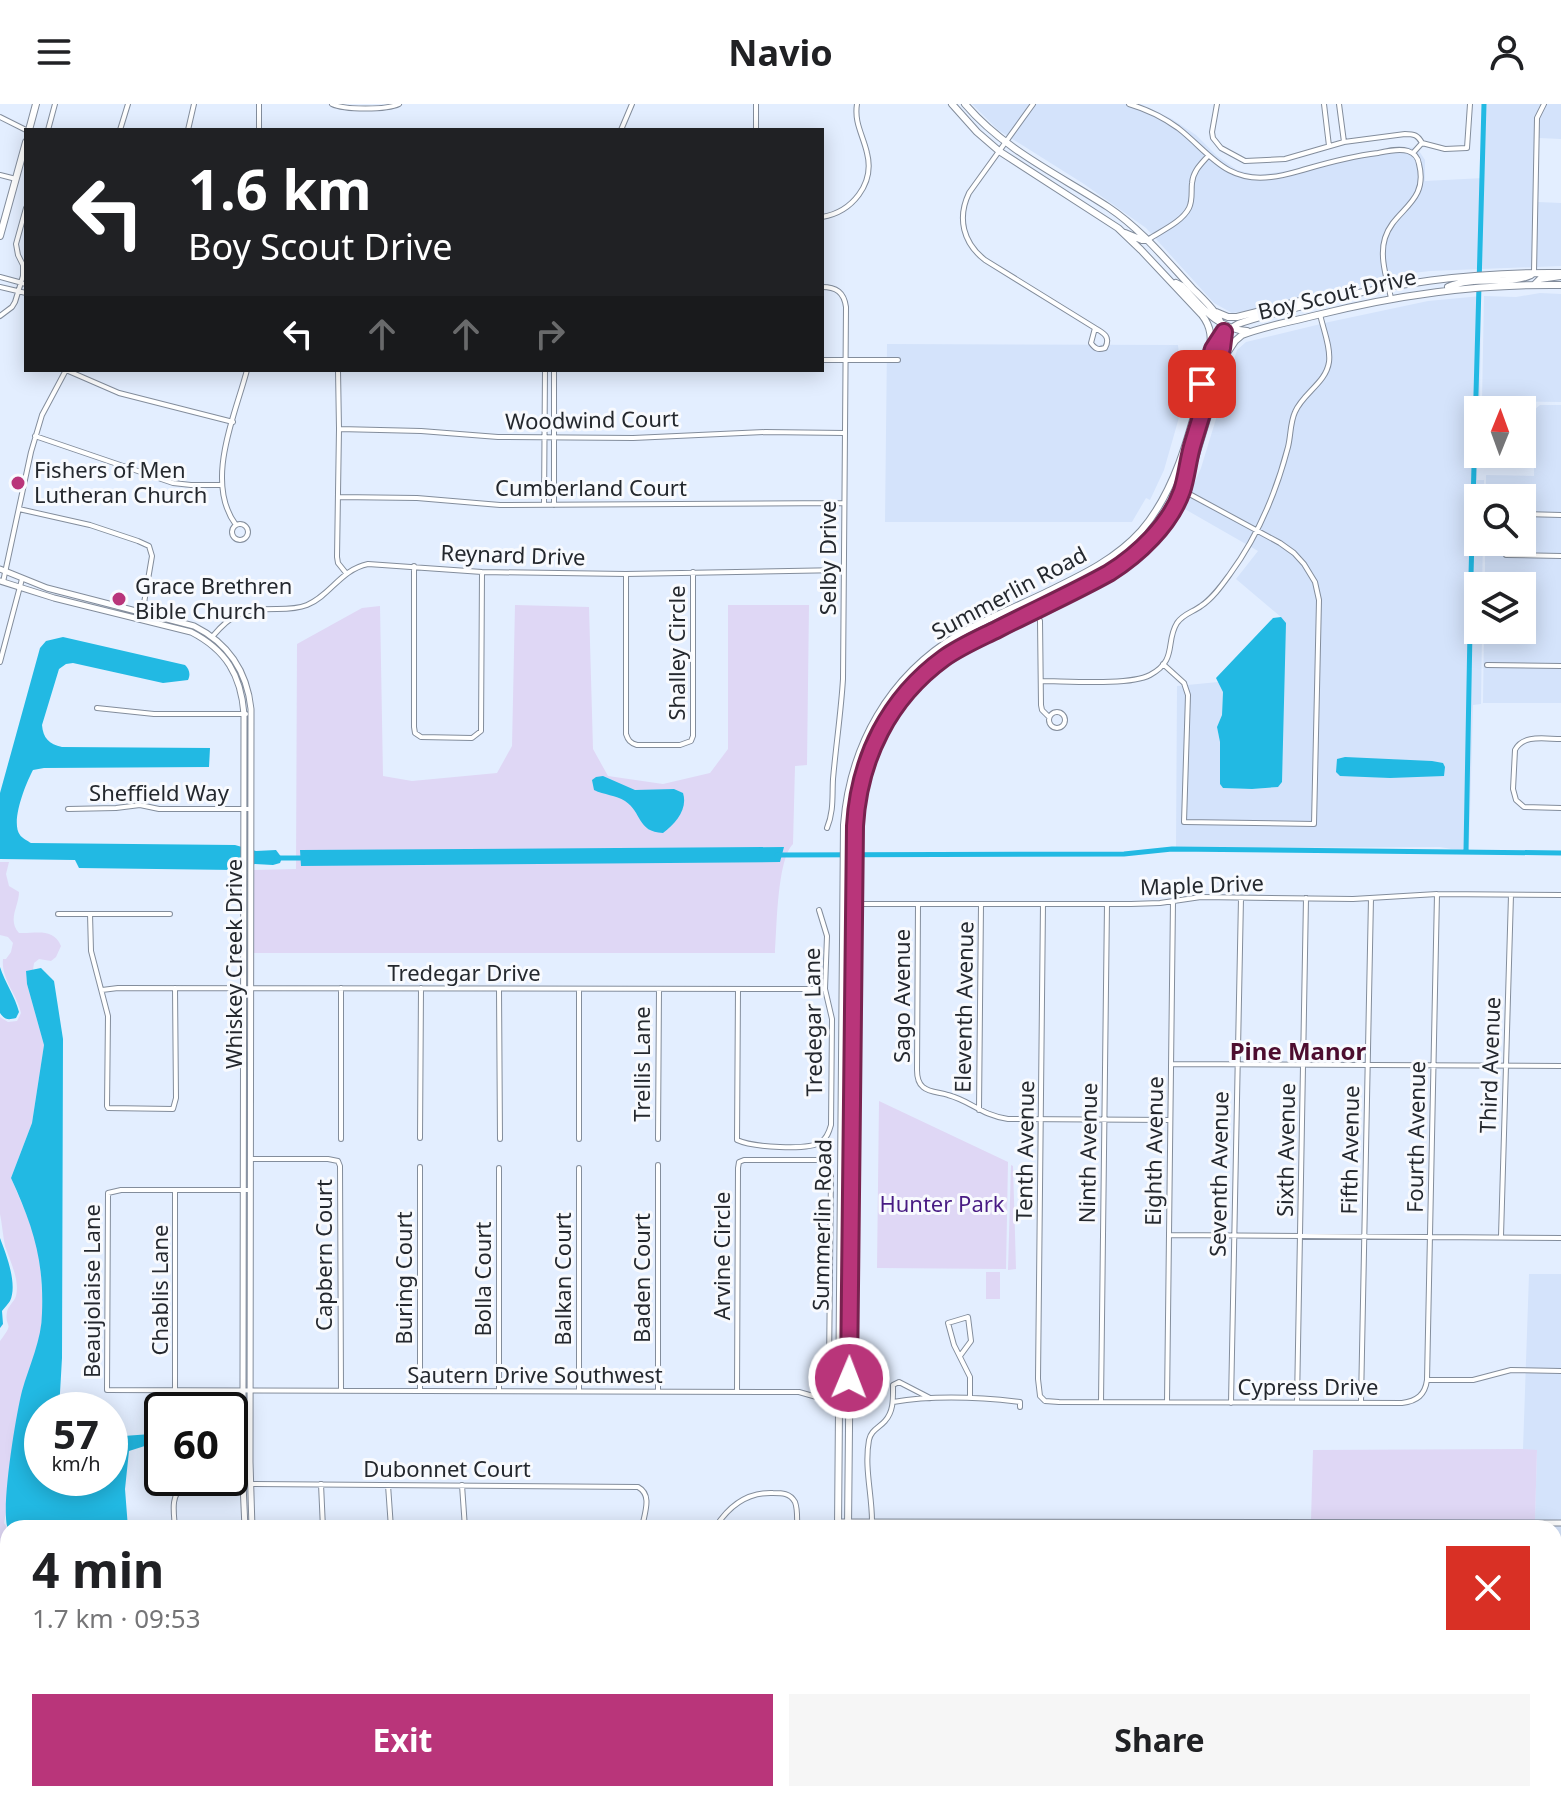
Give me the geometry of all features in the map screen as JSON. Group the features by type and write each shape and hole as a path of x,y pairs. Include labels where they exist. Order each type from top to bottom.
{"main road":[{"path":"29,128 36,104"},
{"name":"Summerlin Road","path":"838,1520 844,844 846,805 855,763 865,737 887,700 916,667 957,636 1106,561 1127,545 1152,517 1166,495 1177,468 1210,357 1212,337 1208,323 1123,232 999,151 952,104"},
{"path":"965,104 1006,143 1110,208 1148,240 1214,311 1225,328"},
{"path":"0,236 24,149"},
{"path":"1123,232 1148,240"},
{"name":"Boy Scout Drive","path":"1225,328 1389,286 1492,280 1534,273 1561,275"},
{"path":"1534,285 1540,279 1561,275"},
{"path":"1169,280 1182,286 1225,328 1255,331"},
{"name":"Boy Scout Drive","path":"1182,490 1193,465 1227,353 1238,338 1320,314 1442,290 1469,281 1561,285"},
{"path":"1214,311 1237,317 1304,300 1325,300"},
{"path":"1210,357 1225,328"},
{"name":"Summerlin Road","path":"848,1520 854,862 856,812 864,770 880,731 903,696 923,675 957,650 1101,577 1131,557 1157,531 1182,490 1225,328"}],"street":[{"path":"49,128 55,104"},
{"path":"121,128 128,104"},
{"path":"188,128 194,104"},
{"path":"259,104 259,128"},
{"path":"332,104 340,108 389,108 399,104"},
{"path":"622,128 632,104"},
{"path":"756,104 756,128"},
{"path":"824,216 848,207 865,185 868,158 857,126 857,104"},
{"path":"1033,104 971,190 964,204 963,226 969,243 985,260 1104,333 1107,337 1105,348 1099,350 1091,343 1095,328"},
{"path":"1129,104 1170,122 1227,170 1257,178 1276,177 1388,151 1413,153 1420,170 1417,193 1409,207 1392,223 1383,245 1391,298"},
{"path":"1217,104 1213,138 1234,157 1253,162 1285,159 1344,142 1405,134 1415,134 1422,143 1445,149 1467,148 1470,104"},
{"path":"1324,104 1329,146"},
{"path":"1339,104 1344,142"},
{"path":"1534,273 1537,118 1544,104"},
{"path":"0,117 24,128"},
{"path":"1413,153 1422,143"},
{"path":"1148,240 1189,210 1193,177 1198,167 1221,148"},
{"path":"0,175 16,179"},
{"path":"0,316 12,307 24,284 23,265 16,244 24,215"},
{"path":"0,277 24,284"},
{"path":"0,287 24,292"},
{"name":"Selby Drive","path":"824,287 838,289 845,300 841,707 832,812 827,828"},
{"path":"1041,681 1134,681 1151,674 1163,664 1171,649 1177,623 1202,606 1215,592 1257,531 1274,492 1288,447 1294,413 1327,370 1329,349 1320,314"},
{"path":"824,360 898,360"},
{"path":"2,581 35,436 42,415 65,372"},
{"path":"71,372 119,393 233,422"},
{"path":"236,525 226,509 222,485 223,463 246,372"},
{"path":"338,372 337,557 346,573"},
{"path":"544,505 545,372"},
{"path":"554,372 554,505"},
{"name":"Woodwind Court","path":"339,429 554,438 845,433"},
{"path":"35,436 173,483 222,485"},
{"path":"1163,664 1184,683 1188,695 1184,822 1314,824 1319,600 1315,582 1304,564 1280,543 1182,490"},
{"name":"Cumberland Court","path":"338,497 544,505 844,503"},
{"path":"19,509 90,525 149,546 152,556 142,616"},
{"path":"1536,514 1561,515"},
{"path":"1536,556 1561,556"},
{"name":"Reynard Drive","path":"210,639 231,617 243,611 306,606 346,573 368,564 482,572 626,574 843,570"},
{"path":"414,566 414,727 415,733 421,737 472,738 481,731 482,572"},
{"name":"Whiskey Creek Drive","path":"3,570 22,579 210,639 231,668 240,689 247,714 246,1389"},
{"name":"Shalley Circle","path":"626,574 627,739 637,745 680,745 691,741 693,736 693,572"},
{"path":"0,662 22,579"},
{"name":"Whiskey Creek Drive","path":"2,581 67,601 142,616"},
{"path":"1031,600 1040,621 1042,710 1054,728 1061,728 1065,723 1062,713 1053,713 1049,717"},
{"path":"1,624 10,626"},
{"path":"1487,665 1561,666"},
{"path":"97,708 154,714 247,714"},
{"path":"1561,739 1522,740 1515,750 1513,773 1514,795 1519,804 1561,808"},
{"name":"Sheffield Way","path":"68,809 140,805 159,809 247,809"},
{"name":"Fourth Avenue","path":"1427,1380 1437,894"},
{"name":"Third Avenue","path":"1501,1237 1511,895"},
{"name":"Maple Drive","path":"844,904 1107,904 1201,897 1561,895"},
{"name":"Seventh Avenue","path":"1231,1403 1241,898"},
{"name":"Sixth Avenue","path":"1297,1402 1306,898"},
{"name":"Fifth Avenue","path":"1361,1402 1371,898"},
{"name":"Eighth Avenue","path":"1167,1402 1173,901"},
{"name":"Sago Avenue","path":"918,904 918,1081 931,1092 958,1098 979,1111"},
{"name":"Eleventh Avenue","path":"979,1111 981,904"},
{"name":"Tenth Avenue","path":"1041,1398 1038,1379 1043,904"},
{"name":"Ninth Avenue","path":"1101,1402 1107,904"},
{"name":"Tredegar Lane","path":"738,989 737,1140 755,1146 819,1144 827,1136 831,1125 832,1019 825,989 827,936 819,910"},
{"path":"58,914 170,914"},
{"path":"90,914 91,951 108,1016 107,1106 111,1109 173,1109 176,1098 175,988"},
{"name":"Whiskey Creek Drive","path":"246,1190 250,1159 247,988"},
{"path":"341,988 341,1139"},
{"path":"420,1138 421,988"},
{"path":"499,989 500,1139"},
{"path":"579,989 579,1139"},
{"name":"Trellis Lane","path":"658,1139 659,989"},
{"name":"Tredegar Drive","path":"102,990 825,989"},
{"path":"1171,1064 1561,1066"},
{"path":"979,1111 995,1117 1041,1120 1170,1120"},
{"name":"Capbern Court","path":"250,1159 333,1159 340,1166 341,1389"},
{"name":"Arvine Circle","path":"737,1392 739,1162 822,1160 827,1162 831,1172 828,1378 827,1390 820,1398"},
{"name":"Baden Court","path":"658,1165 658,1391"},
{"name":"Buring Court","path":"420,1167 420,1390"},
{"name":"Bolla Court","path":"499,1168 499,1390"},
{"name":"Balkan Court","path":"579,1168 579,1391"},
{"name":"Beaujolaise Lane","path":"107,1390 108,1193 121,1190 175,1190"},
{"path":"175,1190 246,1190"},
{"name":"Chablis Lane","path":"175,1190 175,1389"},
{"path":"1169,1235 1561,1238"},
{"path":"960,1356 971,1341 968,1317 948,1323 954,1345 970,1377 970,1397"},
{"path":"1427,1380 1473,1380 1511,1370 1561,1371"},
{"name":"Cypress Drive","path":"1041,1398 1048,1402 1402,1403 1414,1401 1424,1392 1427,1380"},
{"path":"872,1520 868,1480 869,1440 874,1430 887,1419 893,1402 893,1385 899,1382 930,1398"},
{"name":"Sautern Drive Southwest","path":"107,1390 799,1392 820,1398"},
{"path":"893,1402 970,1397 1020,1402 1020,1407"},
{"name":"Dubonnet Court","path":"248,1484 638,1487 647,1496 643,1520"},
{"path":"321,1484 323,1520"},
{"path":"388,1485 390,1520"},
{"path":"462,1485 464,1520"},
{"path":"721,1520 738,1503 766,1493 783,1493 793,1499 797,1520"},
{"name":"Dubonnet Court","path":"175,1496 175,1520"},
{"name":"Whiskey Creek Drive","path":"245,1520 246,1496"},
{"name":"Whiskey Creek Drive","path":"248,1496 251,1520"}],"shaded area":[{"path":"972,104 1141,104 1196,135 1237,170 1257,175 1401,147 1417,148 1425,160 1425,181 1484,178 1485,104 1561,104 1561,139 1539,138 1538,202 1561,203 1561,266 1396,275 1265,308 1232,313 1214,303 1146,228 1084,184 998,130"},
{"path":"1561,294 1561,402 1536,402 1536,396 1482,396 1484,296"},
{"path":"1481,296 1480,396 1464,396 1464,468 1477,468 1477,480 1484,480 1484,484 1464,484 1464,556 1483,556 1482,572 1464,572 1464,644 1482,644 1481,704 1473,705 1469,851 1464,853 1440,847 1176,848 1177,686 1218,682 1223,691 1222,715 1217,727 1220,784 1223,788 1277,787 1282,782 1281,617 1236,579 1258,551 1183,508 1201,468 1237,350 1246,342 1428,301","holes":["1393,759 1401,761 1390,778 1368,776"]},
{"path":"887,344 1178,345 1182,380 1180,414 1164,470 1150,500 1146,498 1132,522 885,522"},
{"path":"1540,405 1561,405 1561,703 1483,703 1484,644 1536,644 1536,572 1485,572 1485,556 1536,556 1536,484 1486,484 1486,475 1534,476 1536,408"},
{"path":"1529,1274 1561,1274 1561,1520 1535,1520 1537,1451 1523,1449"}],"green space":[{"path":"515,605 589,607 593,749 608,776 663,784 710,773 728,749 728,605 809,605 807,765 795,766 793,844 781,879 775,953 253,953 254,870 296,869 297,644 362,608 380,606 383,776 412,781 497,773 512,746"},
{"path":"0,862 9,862 6,874 9,886 19,892 14,923 19,933 48,934 61,946 51,961 39,959 34,963 33,970 26,971 44,1045 32,1123 11,1178 36,1237 43,1317 29,1392 24,1392 24,1417 5,1520 0,1520 0,1341 8,1327 7,1312 15,1298 17,1284 5,1246 0,1214 0,1017 8,1022 17,1021 21,1013 3,966 3,959 11,952 13,943 8,937 0,935"},
{"name":"Hunter Park","path":"879,1101 1008,1162 1006,1269 877,1268"},
{"path":"1011,1165 1016,1269 1008,1270"},
{"path":"986,1272 1000,1272 1000,1299 986,1299"},
{"path":"1313,1450 1537,1450 1535,1520 1311,1520"}],"water":[{"path":"1281,617 1286,623 1282,782 1278,787 1223,788 1220,784 1217,727 1222,715 1223,692 1216,678 1273,618"},
{"path":"63,637 185,665 189,676 188,680 163,683 66,664 59,669 42,725 48,740 62,747 210,748 209,767 33,770 18,812 17,829 21,836 31,843 235,845 256,851 276,850 282,858 280,863 255,864 234,870 79,868 75,860 0,859 0,793 40,648 46,641"},
{"path":"1337,759 1443,763 1444,776 1340,776 1336,772"},
{"path":"603,776 635,790 674,789 683,793 684,805 676,820 663,833 655,832 644,825 625,801 594,790 592,780"},
{"path":"784,847 780,862 301,866 300,850"},
{"path":"0,967 19,1012 16,1018 7,1019 0,1013"},
{"path":"41,968 54,981 63,1039 62,1358 60,1392 24,1392 24,1496 126,1496 127,1520 6,1519 7,1483 16,1420 41,1323 39,1260 31,1228 11,1178 32,1123 44,1045 26,971"},
{"path":"0,1238 13,1286 10,1301 2,1311 3,1324 0,1328"},
{"path":"144,1435 144,1446 129,1451 128,1460 128,1436"}],"waterway":[{"path":"1466,851 1484,104"},
{"path":"777,855 1124,854 1172,849 1561,853"},
{"path":"277,858 307,858"}],"place":[{"name":"Fishers of Men Lutheran Church","path":"18,483"},
{"name":"Grace Brethren Bible Church","path":"119,599"}],"district":[{"name":"Pine Manor","path":"1298,1052"}],"route":[{"path":"849,1378 855,826 860,784 868,756 903,696 945,657 1109,573 1151,538 1173,509 1182,490 1224,332 1213,349 1202,384"}]}
